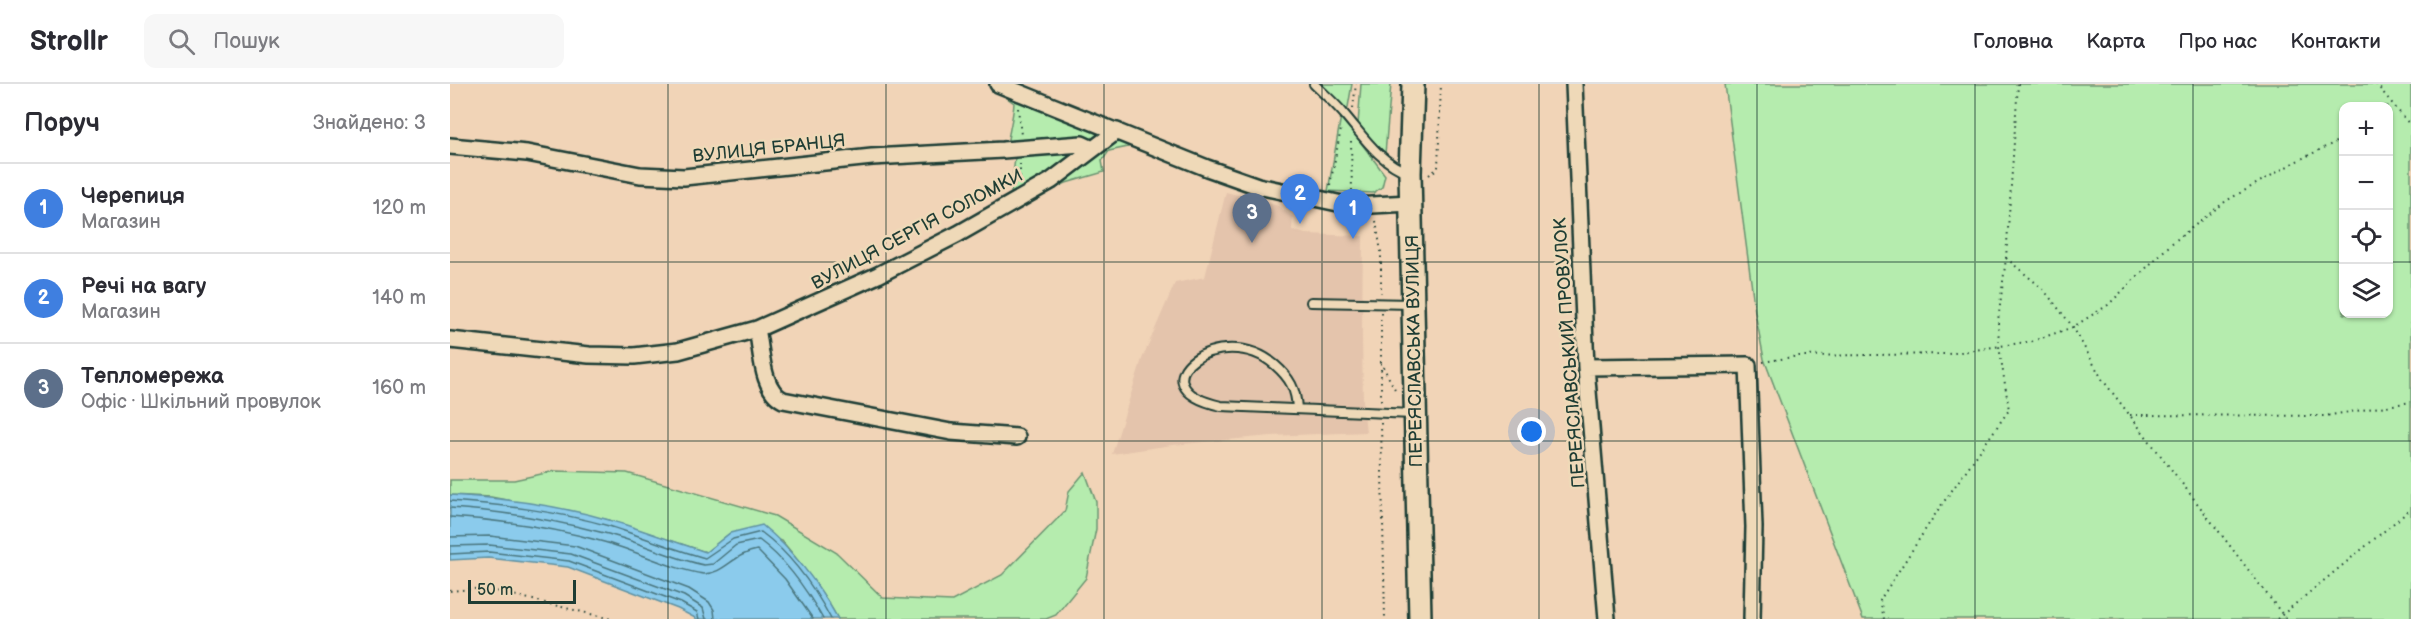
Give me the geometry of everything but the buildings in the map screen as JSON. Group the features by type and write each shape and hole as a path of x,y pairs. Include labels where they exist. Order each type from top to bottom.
{"main road":[{"name":"ПЕРЕЯСЛАВСЬКА ВУЛИЦЯ","path":"1413,84 1410,173 1420,619"}],"street":[{"path":"998,84 1237,179 1327,202 1352,206 1411,203"},
{"name":"ПЕРЕЯСЛАВСЬКИЙ ПРОВУЛОК","path":"1574,84 1586,367 1607,619"},
{"name":"ВУЛИЦЯ СЕРГІЯ СОЛОМКИ","path":"450,340 589,355 633,356 678,351 758,329 878,275 958,234 1051,181 1117,131"},
{"name":"ВУЛИЦЯ БРАНЦЯ","path":"450,146 527,153 627,173 674,177 711,175 808,162 923,153 1082,144 1093,149"},
{"path":"758,329 767,378 772,392 783,400 951,432 1017,437"},
{"path":"1586,367 1748,364 1754,526 1752,619"}],"lane":[{"path":"1314,84 1344,114 1364,140 1395,167 1410,173"},
{"path":"1311,302 1414,304"},
{"path":"1297,409 1296,392 1291,383 1272,363 1255,352 1211,351 1195,358 1185,369 1183,378 1185,390 1208,403 1227,407 1415,414"}],"path":[{"path":"1352,206 1351,123 1356,84"},
{"path":"1410,173 1425,178 1438,168 1441,84"},
{"path":"1884,619 1880,600 1938,510 2009,410 1999,346 1998,321 2006,258 2018,84"},
{"path":"2376,84 2390,102"},
{"path":"2393,106 2411,126"},
{"path":"1327,202 1344,114"},
{"path":"1748,364 1799,356 1948,354 2033,340 2073,327 2108,305 2171,244 2226,201 2339,140"},
{"path":"2006,258 2043,289 2073,327 2102,379 2286,619"},
{"path":"1381,363 1385,619"},
{"path":"2130,415 2325,416 2411,402"},
{"path":"2277,619 2411,509"},
{"path":"450,591 484,588 611,619"}],"shaded area":[{"path":"1226,192 1278,206 1293,217 1292,230 1305,234 1363,236 1363,405 1366,432 1271,436 1172,445 1112,454 1142,359 1175,283 1205,277"}],"green space":[{"path":"1006,84 1132,136 1128,147 1109,151 1102,161 1104,172 1066,183 1009,210 1015,158 1006,158 1006,151 1014,103 1003,95"},
{"path":"1316,84 1352,84 1347,113"},
{"path":"1361,84 1391,84 1385,154 1358,125"},
{"path":"1725,84 2411,84 2411,619 1863,619 1764,359 1755,312"},
{"path":"1341,116 1385,175 1382,187 1373,193 1328,191"},
{"path":"555,471 627,473 775,516 837,553 883,598 952,601 1002,575 1065,511 1069,491 1085,472 1096,502 1096,529 1086,578 1056,615 1046,619 838,619 812,579 782,541 730,533 706,552 609,520 491,497 450,495 450,480 514,480"}],"water":[{"path":"450,495 510,500 570,510 706,552 730,533 762,525 804,568 838,619 697,619 678,609 568,567 488,558 450,560"}],"place":[{"name":"Речі на вагу","path":"1300,224"},
{"name":"Черепиця","path":"1353,239"},
{"name":"Тепломережа","path":"1252,243"}]}
